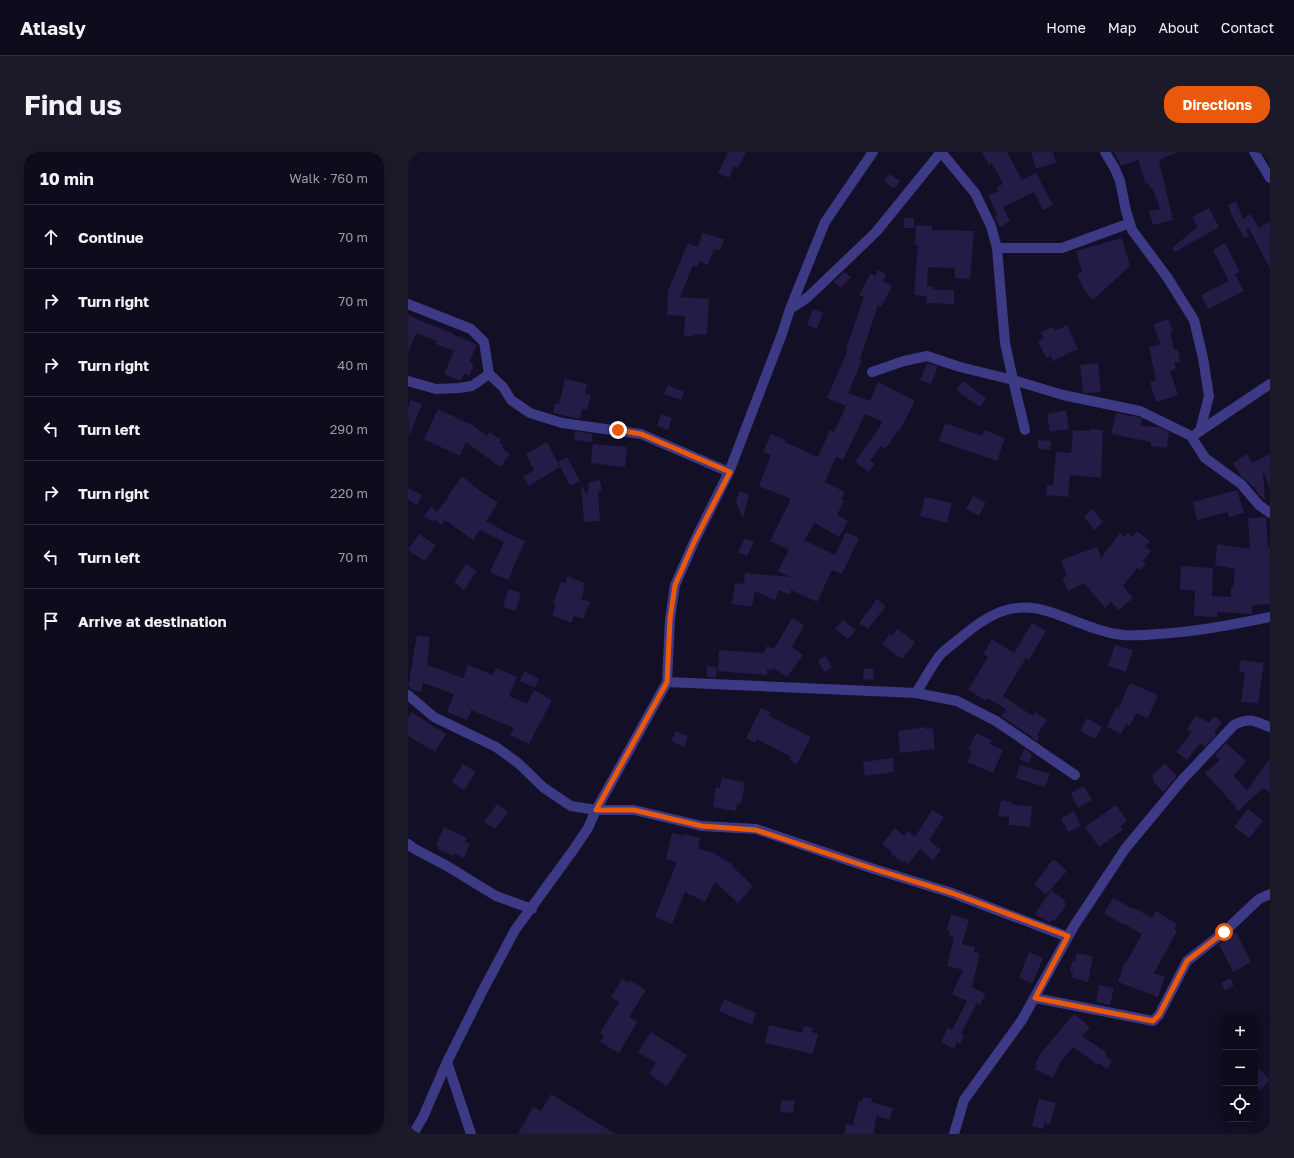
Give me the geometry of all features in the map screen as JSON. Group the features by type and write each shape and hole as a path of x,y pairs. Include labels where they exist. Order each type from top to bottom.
{"street":[{"path":"790,309 808,296 876,232 941,152 975,193 991,226 997,248 1005,343 1025,430"},
{"path":"1105,152 1120,181 1126,211 1132,230 1167,277 1194,320 1203,358 1209,396 1195,433 1205,458 1241,484 1258,505 1270,512"},
{"path":"1254,152 1270,178"},
{"path":"413,1134 423,1117 447,1062 483,990 515,930 532,909 588,828 596,810 667,682 670,619 675,585 695,540 730,472 790,309 825,222 871,153"},
{"path":"997,248 1062,248 1130,223"},
{"path":"408,304 471,329 484,342 489,374 503,387 511,400 530,413 562,423 641,434 730,472"},
{"path":"872,372 904,361 927,356 960,367 1013,380 1063,395 1140,411 1195,433"},
{"path":"408,381 436,388 459,388 472,386 489,374"},
{"path":"1195,433 1270,384"},
{"path":"916,693 940,655 977,624 998,613 1013,608 1028,607 1049,611 1098,630 1134,636 1211,629 1270,617"},
{"path":"667,682 916,693 957,701 996,721 1075,775"},
{"path":"408,695 434,717 496,747 518,763 544,788 571,806 596,810 634,810 702,826 756,830 952,893 1068,936"},
{"path":"954,1134 964,1100 1022,1020 1074,926 1125,849 1183,779 1234,724 1245,719 1270,727"},
{"path":"408,844 496,896 532,909"},
{"path":"1035,998 1153,1021 1159,1015 1187,961 1224,932 1259,899 1270,894"},
{"path":"447,1062 472,1134"}],"building":[{"path":"728,152 746,152 738,168 734,166 729,178 718,173"},
{"path":"982,152 1007,152 1022,180 1036,173 1053,205 1043,210 1034,192 1003,207 1010,221 1000,227 995,217 997,215 988,195 999,191 997,187 1003,184 992,163 989,165"},
{"path":"1031,152 1053,152 1056,163 1036,169"},
{"path":"1114,152 1178,152 1159,160 1173,220 1153,225 1149,211 1160,209 1152,187 1150,188 1148,183 1146,184 1138,160 1121,166"},
{"path":"890,174 900,181 894,189 884,181"},
{"path":"1236,201 1243,219 1251,214 1259,228 1270,222 1270,268 1248,227 1246,229 1249,236 1244,238 1232,216 1228,205"},
{"path":"1209,208 1219,227 1175,252 1172,248 1197,227 1192,217"},
{"path":"904,218 914,218 914,228 904,228"},
{"path":"916,225 932,226 932,230 974,231 970,279 955,278 955,268 928,267 927,286 933,287 933,290 954,290 954,304 926,303 927,296 914,295 918,245 915,245"},
{"path":"702,233 724,239 720,250 714,249 708,265 700,261 697,267 693,265 680,297 709,299 707,335 693,334 693,336 684,336 685,316 667,315 668,291 688,243 698,247"},
{"path":"1122,238 1130,266 1093,300 1084,290 1077,274 1082,272 1076,251"},
{"path":"1225,243 1240,272 1235,274 1244,291 1208,309 1201,295 1229,281 1213,250"},
{"path":"878,270 886,274 883,281 892,286 881,307 878,305 860,359 862,360 848,393 870,401 878,382 915,401 900,430 885,449 881,446 870,461 875,464 869,472 855,462 883,422 865,414 843,460 836,457 825,482 845,492 841,499 844,501 837,515 848,521 839,537 815,523 804,540 835,555 846,532 859,538 842,574 832,570 817,602 791,590 789,595 779,590 775,600 755,591 752,607 732,604 735,583 744,584 745,573 790,577 778,571 789,550 770,541 791,499 759,486 771,455 763,452 771,434 786,440 785,442 818,457 830,430 834,432 846,406 827,398 848,349 846,349 864,297 859,295 871,273 875,276"},
{"path":"844,272 851,277 841,288 834,282"},
{"path":"813,309 823,313 817,329 807,325"},
{"path":"408,314 477,345 469,362 474,364 469,376 464,374 460,381 444,374 454,351 436,344 437,341 416,333 408,352"},
{"path":"1168,319 1173,331 1170,332 1174,350 1178,349 1180,362 1174,363 1176,369 1170,371 1178,395 1156,402 1150,382 1156,380 1149,347 1161,344 1153,325"},
{"path":"1067,325 1078,349 1053,361 1051,356 1046,358 1038,341 1044,338 1041,332 1053,327 1055,331"},
{"path":"927,363 938,366 931,384 920,380"},
{"path":"1098,363 1101,392 1083,393 1080,365"},
{"path":"565,379 587,384 585,393 591,395 587,410 582,409 580,419 553,413 555,403 559,404"},
{"path":"963,381 986,398 980,407 956,390"},
{"path":"668,385 684,392 681,400 664,394"},
{"path":"411,400 422,404 409,437 408,408"},
{"path":"438,409 474,426 487,436 490,432 501,440 499,442 503,445 502,448 510,454 500,467 466,442 460,456 424,439"},
{"path":"1066,410 1069,429 1050,432 1047,414"},
{"path":"1116,413 1142,419 1141,426 1159,427 1169,432 1167,448 1151,446 1151,442 1111,434"},
{"path":"661,414 672,418 668,430 657,426"},
{"path":"945,423 982,436 984,430 1005,438 997,461 939,441"},
{"path":"1090,429 1103,430 1101,478 1070,475 1068,497 1046,495 1047,485 1053,485 1056,452 1071,453 1073,430 1090,431"},
{"path":"575,431 592,434 592,442 574,440"},
{"path":"1038,440 1051,441 1050,450 1038,449"},
{"path":"547,442 560,467 529,486 523,477 534,470 526,454"},
{"path":"593,444 627,447 625,467 591,463"},
{"path":"1247,454 1252,463 1270,454 1270,488 1263,471 1265,501 1255,488 1241,476 1233,463"},
{"path":"567,457 580,481 570,486 558,462"},
{"path":"462,476 472,485 498,503 486,521 525,541 508,580 490,572 504,542 480,530 473,540 445,520 441,525 435,520 433,522 424,516 431,507 437,512"},
{"path":"600,480 602,491 598,492 600,521 584,522 581,483 587,496 589,482"},
{"path":"408,488 422,495 417,505 408,500"},
{"path":"1237,490 1244,513 1229,517 1228,512 1197,520 1193,502"},
{"path":"739,491 749,494 743,519 736,502"},
{"path":"973,496 986,503 979,516 966,509"},
{"path":"925,497 952,503 947,523 920,516"},
{"path":"1093,509 1103,522 1094,530 1084,517"},
{"path":"1265,517 1268,547 1270,547 1270,604 1252,605 1252,614 1217,612 1217,617 1194,616 1195,590 1180,590 1181,566 1213,568 1212,596 1231,597 1231,588 1233,588 1235,569 1215,565 1217,544 1250,549 1248,518"},
{"path":"1137,531 1150,541 1145,546 1151,551 1143,561 1146,563 1140,570 1137,568 1123,586 1133,598 1119,610 1111,602 1105,608 1084,583 1068,591 1062,578 1067,576 1061,560 1097,547 1101,558 1120,533 1125,537 1128,533 1133,537"},
{"path":"419,534 436,545 425,561 408,550"},
{"path":"745,538 754,542 747,556 738,552"},
{"path":"466,564 477,571 464,590 454,582"},
{"path":"568,576 584,583 583,587 585,588 581,599 590,602 583,619 574,616 571,623 552,615 556,604 553,603 561,582 565,583"},
{"path":"508,589 521,593 516,611 503,607"},
{"path":"877,599 886,606 868,629 859,623"},
{"path":"792,618 804,625 792,647 803,655 787,677 773,668 772,671 767,669 767,675 718,671 719,650 764,653 767,646 774,649"},
{"path":"843,620 856,630 848,639 835,629"},
{"path":"1032,623 1046,631 1029,660 1026,658 1003,696 1033,716 1035,712 1047,720 1037,735 1039,736 1037,741 1001,716 1006,709 987,698 985,700 968,690 988,657 983,654 992,639 1014,653"},
{"path":"897,629 915,642 902,659 882,644 890,634 892,636"},
{"path":"417,635 430,637 427,665 463,678 468,665 493,675 496,668 517,677 509,696 527,704 534,690 552,700 529,744 510,735 514,728 471,710 467,720 447,712 454,694 423,683 421,692 410,689 411,687 408,687"},
{"path":"1115,645 1133,650 1126,672 1108,666"},
{"path":"826,656 832,668 824,672 818,660"},
{"path":"1241,660 1264,663 1258,703 1241,702 1245,672 1239,671"},
{"path":"707,666 717,667 716,678 707,677"},
{"path":"864,669 874,669 873,680 863,679"},
{"path":"524,671 539,679 535,688 520,681"},
{"path":"1130,683 1158,695 1148,718 1136,713 1130,726 1126,724 1121,734 1107,727 1116,707 1118,709"},
{"path":"761,708 771,712 769,716 811,737 797,764 789,760 791,757 757,739 755,743 746,738"},
{"path":"411,712 446,734 435,752 408,736 408,718"},
{"path":"1196,715 1209,723 1214,716 1222,722 1214,733 1216,735 1205,747 1200,743 1187,760 1176,752 1192,732 1187,730"},
{"path":"1087,718 1102,727 1095,739 1080,731"},
{"path":"925,727 925,729 933,728 935,749 900,753 898,731"},
{"path":"676,731 688,736 684,747 671,741"},
{"path":"976,733 992,740 990,744 1003,750 993,773 967,762 972,751 968,750"},
{"path":"1226,743 1246,761 1234,776 1247,791 1270,758 1270,793 1263,788 1238,811 1205,773 1220,760 1215,755"},
{"path":"1025,749 1032,754 1029,763 1019,759"},
{"path":"893,758 894,772 865,776 863,762"},
{"path":"1165,763 1177,776 1163,792 1152,780 1154,779 1152,775"},
{"path":"463,764 476,772 464,790 452,782"},
{"path":"1020,765 1050,774 1045,787 1016,778"},
{"path":"722,778 745,782 741,804 737,803 736,811 713,807 716,787 720,788"},
{"path":"1084,786 1092,800 1078,808 1071,793"},
{"path":"1001,800 1012,802 1012,805 1032,806 1030,827 1009,825 1009,817 998,816"},
{"path":"497,804 508,812 495,829 484,822"},
{"path":"1116,805 1127,821 1120,826 1123,830 1099,847 1085,827"},
{"path":"1248,809 1263,821 1249,838 1234,827"},
{"path":"932,810 944,817 929,840 941,850 933,860 920,849 908,864 904,861 903,863 891,854 892,852 882,844 895,828 904,836 908,831 915,837"},
{"path":"1074,811 1081,826 1068,832 1061,818"},
{"path":"444,827 467,838 465,842 470,844 464,858 454,853 453,856 438,849 439,846 436,845"},
{"path":"672,833 684,836 685,834 700,838 698,849 714,853 733,865 732,866 753,886 738,903 715,882 705,902 685,892 672,924 655,917 677,862 666,859"},
{"path":"1054,859 1067,871 1046,895 1034,884"},
{"path":"1051,890 1066,901 1064,904 1066,905 1055,921 1052,919 1050,923 1035,914"},
{"path":"1113,898 1152,918 1156,911 1177,924 1174,929 1177,931 1154,973 1165,977 1158,997 1118,982 1125,962 1126,963 1142,934 1104,913"},
{"path":"951,914 969,920 962,944 975,947 974,952 980,953 972,987 986,994 980,1005 977,1003 961,1034 964,1036 960,1044 957,1042 954,1049 941,1042 948,1027 952,1030 967,1001 952,994 963,970 947,966 954,937 949,935 950,931 947,930"},
{"path":"1236,932 1251,962 1233,972 1219,944"},
{"path":"1029,952 1043,958 1032,984 1019,978"},
{"path":"1077,953 1093,956 1088,982 1072,978 1073,973 1070,972 1072,961 1075,962"},
{"path":"1230,978 1234,985 1225,991 1221,983"},
{"path":"622,979 628,983 629,980 646,990 629,1017 637,1022 619,1053 600,1042 604,1036 600,1033 619,1002 611,997"},
{"path":"1099,985 1114,988 1110,1005 1096,1002"},
{"path":"724,999 756,1013 752,1025 719,1011"},
{"path":"1074,1014 1090,1027 1082,1036 1107,1053 1105,1055 1112,1061 1107,1069 1099,1063 1098,1065 1073,1047 1060,1063 1053,1078 1035,1069 1037,1065 1035,1064 1040,1054"},
{"path":"769,1025 802,1033 804,1026 813,1028 812,1032 818,1034 813,1054 765,1043"},
{"path":"651,1032 687,1055 667,1086 649,1074 656,1063 638,1052"},
{"path":"1258,1068 1270,1080 1260,1090 1258,1088"},
{"path":"551,1094 616,1134 518,1134 533,1107 541,1111"},
{"path":"863,1097 872,1099 871,1102 893,1108 890,1120 876,1116 874,1134 844,1134 846,1124 853,1125 859,1100 862,1101"},
{"path":"1039,1099 1056,1103 1050,1124 1044,1123 1043,1129 1032,1126"},
{"path":"781,1100 795,1101 793,1113 780,1112"}],"route":[{"path":"618,430 641,434 730,472 680,570 675,585 670,619 667,682 596,810 634,810 702,826 756,830 952,893 1068,936 1035,998 1153,1021 1159,1015 1187,961 1224,932"}]}
